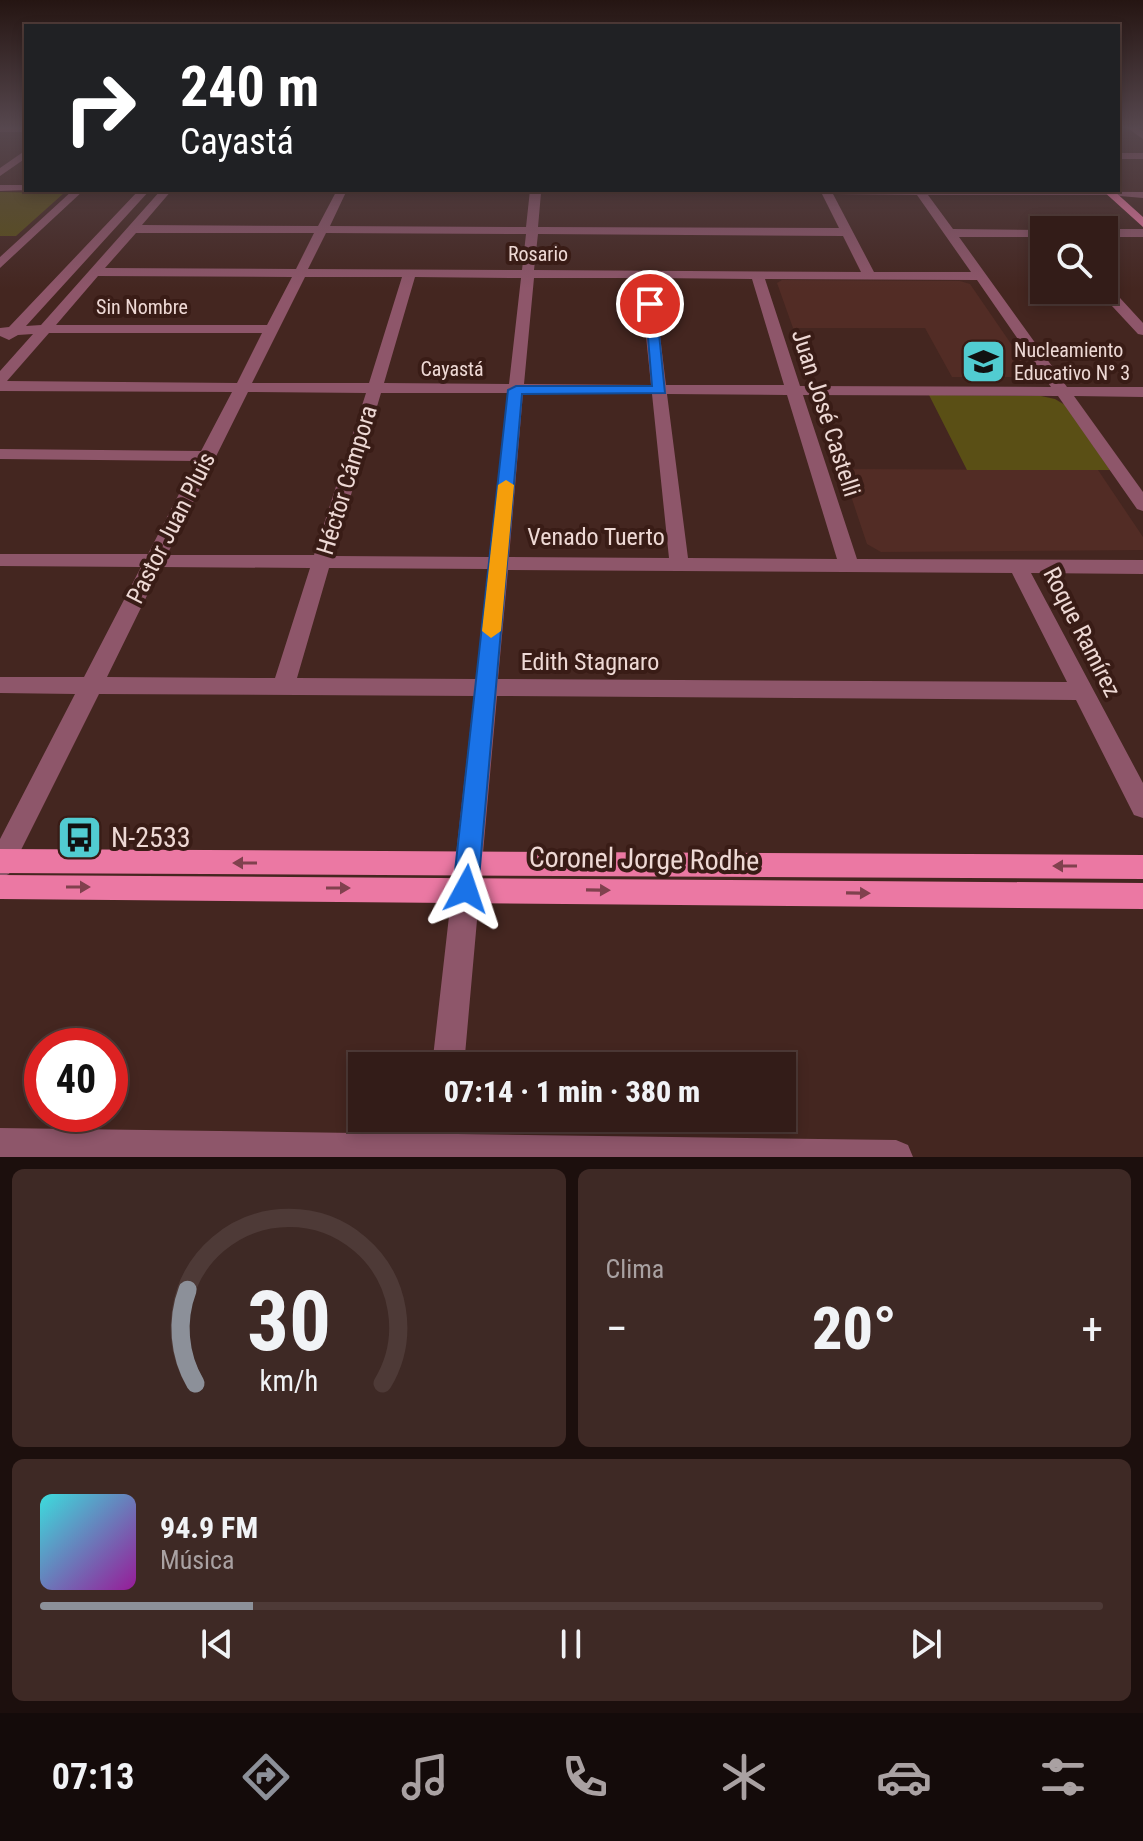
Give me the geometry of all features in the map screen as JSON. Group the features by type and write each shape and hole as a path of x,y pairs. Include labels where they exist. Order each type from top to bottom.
{"main road":[{"path":"1119,192 1143,223"},
{"path":"1120,192 1143,207"},
{"name":"Coronel Jorge Rodhe","path":"467,876 1143,867"},
{"name":"Coronel Jorge Rodhe","path":"1,869 467,876 1143,896"}],"street":[{"path":"0,188 24,188"},
{"path":"1120,190 1143,188"},
{"path":"1120,191 1143,195"},
{"path":"0,264 77,192"},
{"name":"Sin Nombre","path":"0,345 6,332 143,192"},
{"path":"0,380 165,192"},
{"name":"Pastor Juan Pluis","path":"1,869 341,192"},
{"path":"449,1052 535,192"},
{"path":"827,192 870,276"},
{"path":"921,192 1143,505"},
{"path":"132,229 847,232"},
{"path":"949,233 1030,233"},
{"path":"1118,233 1143,233"},
{"name":"Rosario","path":"95,272 981,276"},
{"name":"Héctor Cámpora","path":"283,687 410,274"},
{"path":"646,275 679,564"},
{"name":"Juan José Castelli","path":"757,275 849,565"},
{"path":"1118,304 1143,331"},
{"name":"Sin Nombre","path":"6,332 44,329 271,329"},
{"name":"Cayastá","path":"0,386 1143,392"},
{"path":"0,454 207,456"},
{"name":"Venado Tuerto","path":"0,560 1143,567"},
{"name":"Roque Ramírez","path":"1018,566 1143,807"},
{"name":"Edith Stagnaro","path":"0,685 1083,691"},
{"path":"438,1154 440,1132"},
{"path":"0,1145 140,1152 896,1157"}],"shaded area":[{"path":"0,192 64,193 16,236 0,236"},
{"path":"782,280 960,281 970,284 1031,373 1026,377 952,377 925,328 793,328 777,283"},
{"path":"929,395 1041,396 1055,399 1065,405 1110,470 967,470"},
{"path":"842,469 1098,470 1143,537 1143,550 881,552 867,544"}],"slow traffic":[{"path":"491,631 506,485"}],"place":[{"name":"Nucleamiento Educativo N° 3","path":"983,361"},
{"name":"N-2533","path":"80,837"}],"route":[{"path":"466,889 516,390 660,390 650,304"}]}
